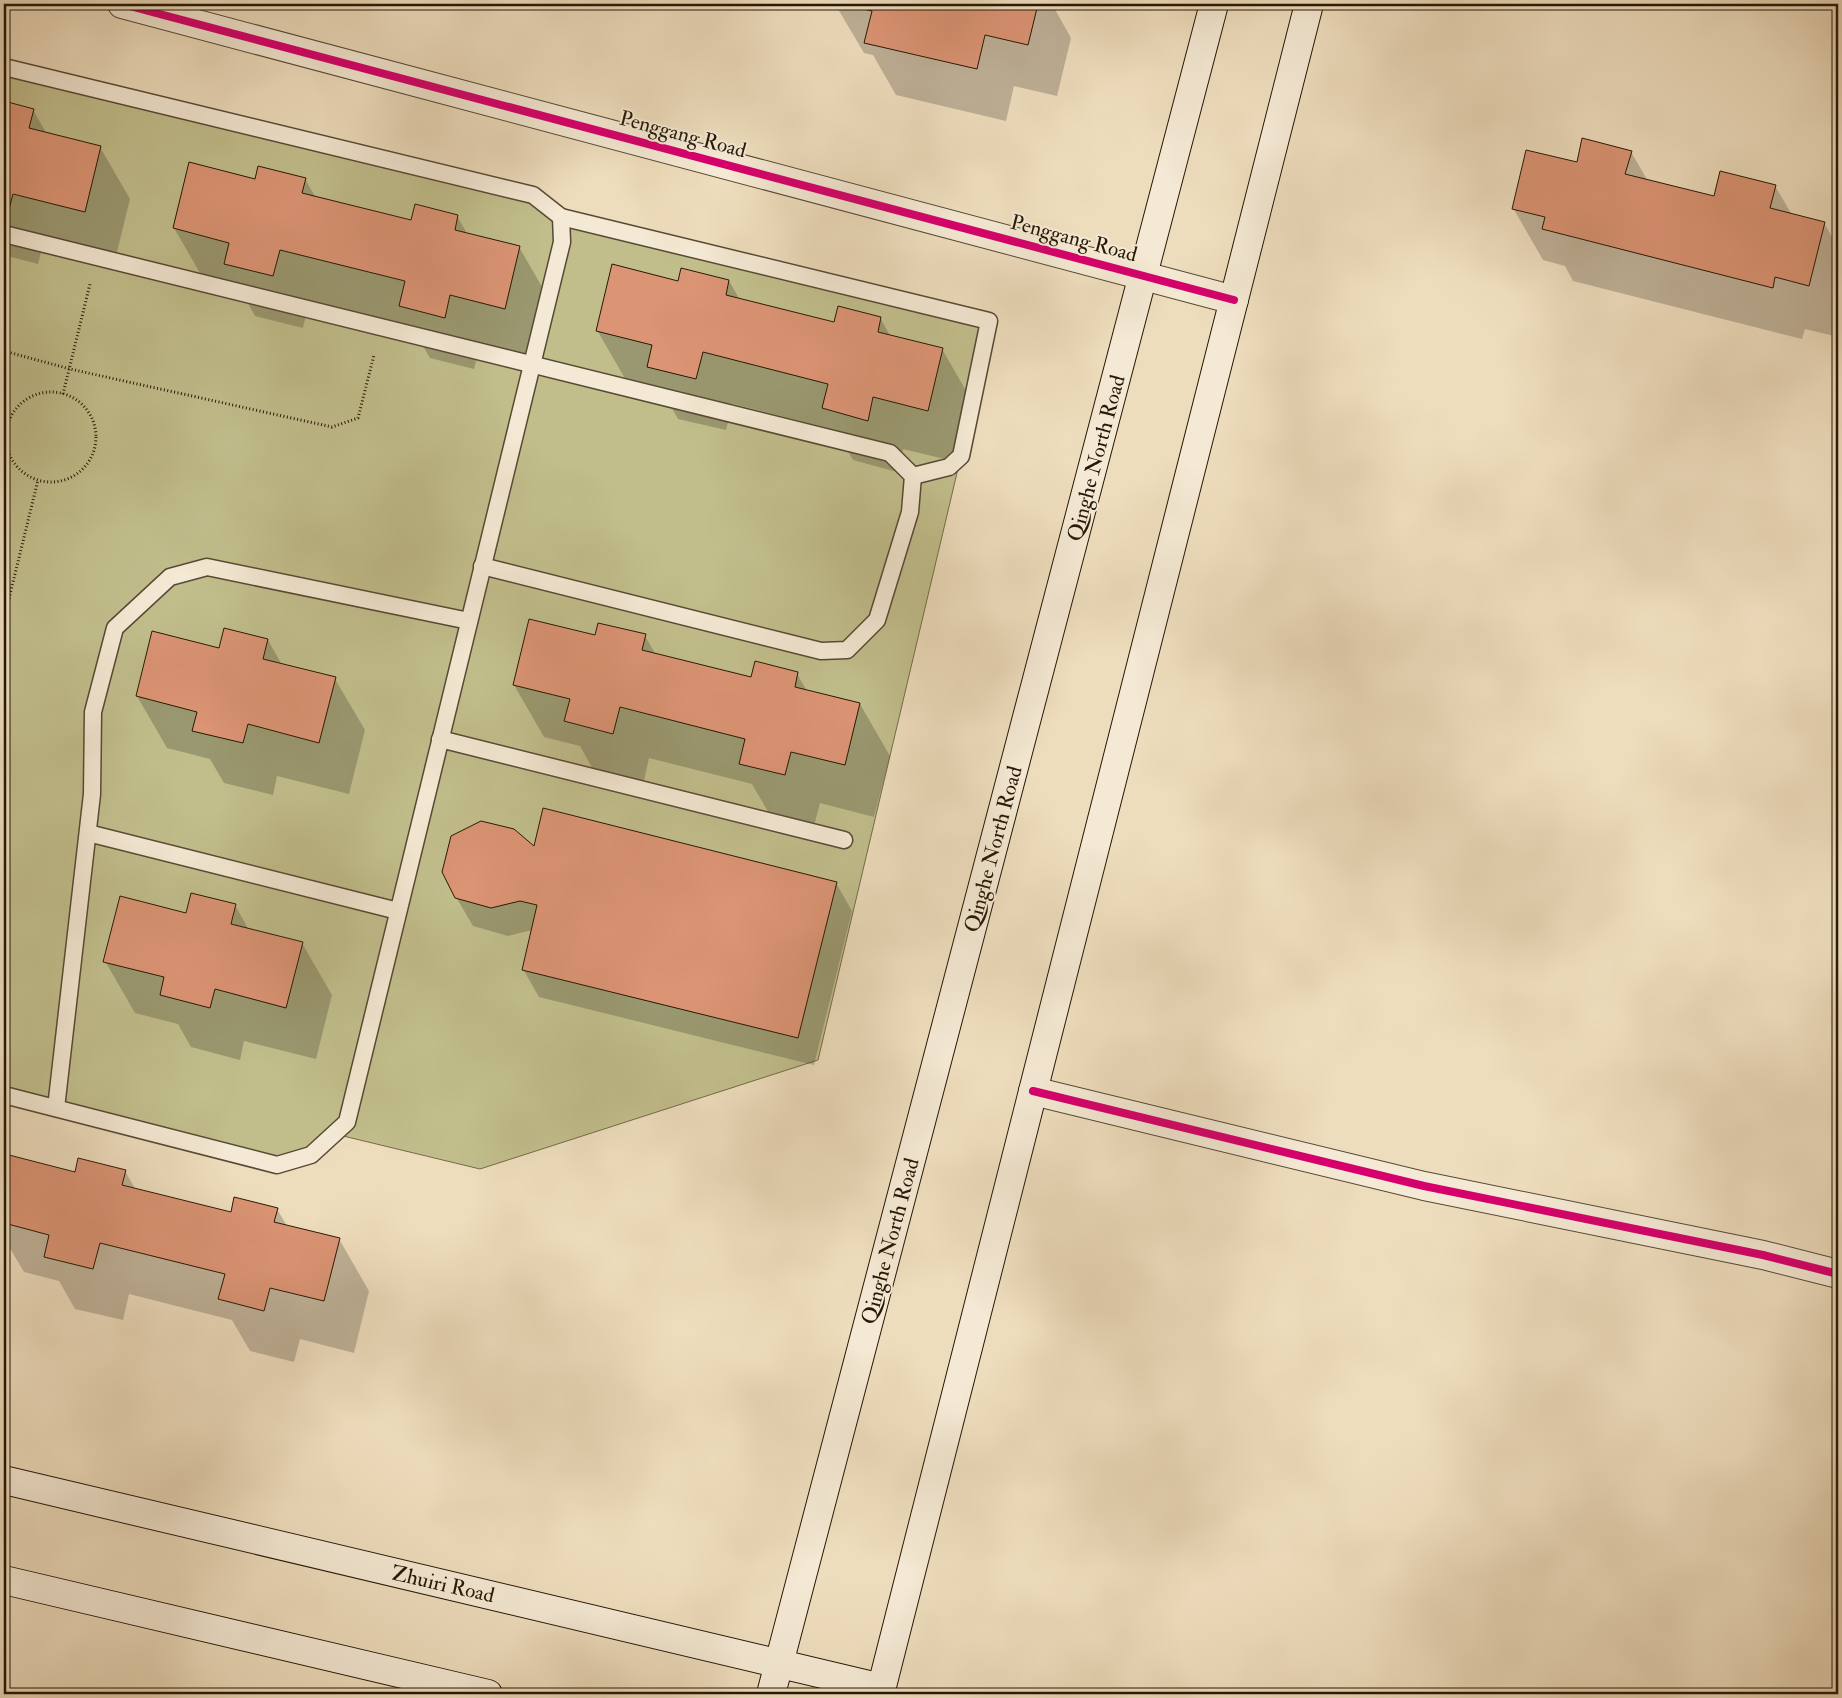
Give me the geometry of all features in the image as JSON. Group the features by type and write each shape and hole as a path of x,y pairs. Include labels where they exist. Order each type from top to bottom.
{"main road":[{"name":"Penggang Road","path":"122,4 175,10 1234,300"},
{"name":"Qinghe North Road","path":"771,1694 1214,4"},
{"path":"881,1691 1310,4"},
{"path":"1033,1091 1424,1186 1763,1255 1838,1274"},
{"name":"Zhuiri Road","path":"4,1480 779,1663 881,1691"},
{"path":"4,1580 488,1694"}],"lane":[{"path":"4,67 534,196 561,217 989,321 961,456 949,467 912,476"},
{"path":"4,1095 277,1165 311,1155 347,1122 562,242 561,217"},
{"path":"4,234 531,366 890,453 912,476 910,512 877,620 847,650 821,651 482,566"},
{"path":"56,1108 92,794 93,712 115,628 170,577 207,567 469,621"},
{"path":"440,739 844,840"},
{"path":"88,833 398,911"}],"path":[{"path":"63,394 97,257"},
{"path":"4,351 70,368 332,427 358,418 381,328"},
{"path":"49,392 63,394 78,400 91,419 96,441 91,456 82,469 69,478 54,482 38,480 26,474 15,464 8,452 5,438 7,424 13,411 23,401 35,394 49,392"},
{"path":"4,619 38,480"}],"shaded area":[{"path":"4,67 533,195 561,217 989,321 961,456 818,1060 480,1169 335,1134 277,1165 4,1095"}],"building":[{"path":"842,4 1038,4 1028,45 985,35 977,69 864,43 872,11"},
{"path":"4,101 34,109 29,128 101,146 85,212 13,194 8,213 4,212"},
{"path":"1582,138 1632,151 1625,174 1714,196 1720,171 1776,185 1770,208 1825,222 1809,286 1775,277 1773,288 1542,229 1545,217 1512,209 1526,150 1577,162"},
{"path":"189,162 255,179 258,166 306,178 302,193 411,220 415,204 458,215 455,230 520,246 505,309 450,295 445,318 399,306 405,281 280,250 273,276 224,264 229,243 173,228"},
{"path":"612,264 678,281 681,268 729,280 726,295 834,322 838,306 881,317 878,332 943,348 928,411 873,397 868,421 822,408 828,384 703,352 696,379 647,367 652,345 596,331"},
{"path":"529,619 595,635 598,623 646,634 642,650 751,677 755,661 798,672 795,687 860,703 845,765 791,752 785,775 739,764 745,739 620,707 613,734 564,721 570,699 513,685"},
{"path":"224,628 268,639 263,659 336,677 319,743 248,724 243,743 192,731 197,712 136,696 152,631 219,648"},
{"path":"543,808 837,882 798,1038 522,970 537,905 520,901 491,908 455,898 442,872 451,836 481,821 514,829 534,846"},
{"path":"191,893 236,904 231,924 303,942 286,1008 215,989 210,1008 160,995 164,977 103,962 120,896 186,913"},
{"path":"9,1155 75,1172 78,1158 126,1170 122,1185 231,1212 234,1197 278,1208 274,1222 340,1238 324,1301 270,1288 264,1311 218,1299 225,1274 100,1243 93,1269 44,1257 49,1235 4,1223 4,1176"}],"cycle path":[{"path":"122,4 1234,300"},
{"path":"1033,1091 1424,1186 1763,1255 1838,1274"}]}
